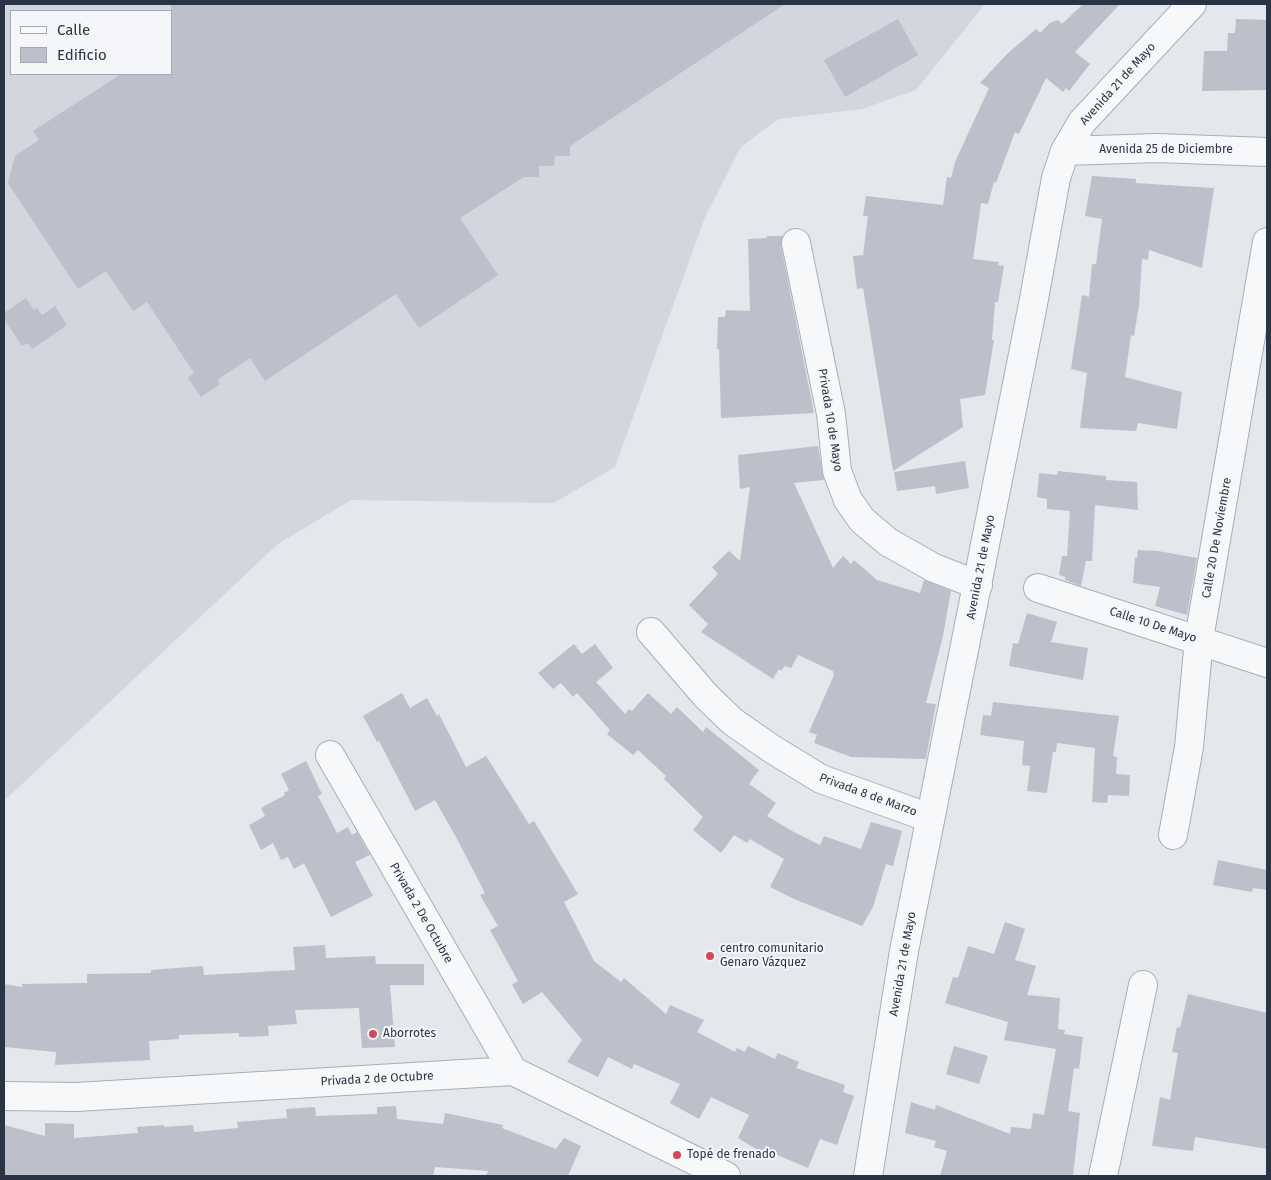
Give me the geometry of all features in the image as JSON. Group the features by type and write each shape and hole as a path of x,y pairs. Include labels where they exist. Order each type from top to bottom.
{"street":[{"name":"Avenida 21 de Mayo","path":"868,1176 904,952 978,586 1056,178 1065,151 1082,122 1192,4"},
{"name":"Avenida 25 de Diciembre","path":"1065,151 1157,148 1267,152"},
{"name":"Calle 20 De Noviembre","path":"1173,835 1189,748 1199,640 1267,242"},
{"name":"Privada 10 de Mayo","path":"796,243 831,414 836,471 848,500 862,520 888,542 934,568 978,586"},
{"name":"Calle 10 De Mayo","path":"1038,588 1267,663"},
{"name":"Privada 8 de Marzo","path":"650,632 706,696 733,722 772,749 820,779 930,818"},
{"name":"Privada 2 De Octubre","path":"330,755 513,1071"},
{"path":"1103,1176 1143,985"},
{"name":"Privada 2 de Octubre","path":"4,1096 86,1096 513,1071 726,1176"}],"shaded area":[{"path":"4,4 985,4 916,90 862,109 778,119 741,147 705,217 615,467 554,503 351,500 278,544 4,801"}],"building":[{"path":"171,4 785,4 570,146 570,156 555,156 554,166 539,166 539,177 524,177 460,218 498,275 419,328 396,294 265,381 250,358 217,380 220,384 201,397 188,378 194,373 147,302 133,311 106,271 78,289 8,183 15,156 39,140 33,131 119,75 172,75"},
{"path":"1083,4 1120,4 1075,52 1090,64 1069,91 1066,88 1063,92 1046,78 1019,134 1015,132 996,183 994,182 988,204 981,203 973,259 999,262 998,265 1004,266 998,302 995,302 992,340 994,340 985,395 960,399 963,427 893,471 863,288 857,289 853,256 863,255 868,216 863,216 866,196 943,205 947,177 951,178 955,162 989,88 980,83 1007,54 1036,29 1040,33 1050,23 1058,20 1062,24"},
{"path":"898,19 918,55 845,97 824,60"},
{"path":"1236,19 1267,20 1267,90 1202,91 1204,51 1227,51 1228,33 1235,33"},
{"path":"1092,176 1136,179 1136,183 1214,188 1202,268 1149,250 1148,260 1142,259 1139,305 1134,336 1131,335 1125,377 1182,392 1177,429 1138,423 1136,431 1080,428 1087,373 1071,369 1082,295 1089,297 1092,264 1096,264 1102,219 1085,216"},
{"path":"767,236 783,236 781,246 814,413 721,418 719,349 717,349 718,317 725,317 726,310 750,311 748,239 767,238"},
{"path":"26,298 34,310 37,308 42,315 55,306 67,325 32,349 28,343 22,346 4,319 4,313"},
{"path":"818,446 824,480 794,483 833,568 843,556 851,564 854,560 877,580 920,593 924,580 951,591 943,636 926,703 936,704 926,759 851,757 814,743 817,735 809,732 834,675 833,671 798,655 791,668 785,666 781,671 779,669 773,679 701,632 708,624 689,605 718,574 712,567 729,551 740,561 750,487 740,489 738,455"},
{"path":"965,461 969,488 936,494 935,486 897,491 894,472"},
{"path":"1058,471 1106,476 1106,480 1137,482 1138,510 1095,505 1092,561 1086,561 1081,586 1065,580 1065,577 1059,575 1062,556 1067,556 1070,511 1047,509 1047,499 1037,497 1039,473 1057,475"},
{"path":"1138,550 1158,551 1197,558 1187,615 1155,606 1160,587 1133,583 1135,557 1137,558"},
{"path":"1027,613 1057,622 1051,642 1088,648 1083,680 1009,666 1013,643 1018,644"},
{"path":"574,644 582,654 595,644 613,668 596,682 625,714 629,709 632,711 648,693 671,714 677,707 703,732 706,727 759,770 749,784 776,803 767,816 792,831 820,845 824,836 861,849 871,822 902,831 893,866 886,864 873,907 862,926 794,899 770,887 784,859 750,839 747,843 734,835 721,853 693,830 703,817 664,779 666,776 638,750 633,755 607,734 610,730 577,693 573,697 561,683 553,689 538,673"},
{"path":"402,693 410,708 427,698 437,716 439,714 466,767 486,756 529,824 534,821 578,894 564,902 594,961 621,982 624,978 666,1014 670,1005 704,1020 697,1032 735,1052 737,1048 745,1052 748,1046 775,1059 778,1053 799,1062 796,1068 845,1085 843,1092 854,1096 837,1145 820,1139 808,1168 763,1149 761,1152 738,1138 749,1115 711,1097 699,1119 670,1103 680,1084 634,1064 632,1069 608,1057 598,1077 567,1062 582,1040 542,992 523,1004 512,985 518,981 490,930 498,926 480,895 485,893 457,839 435,800 415,811 379,741 377,742 363,716"},
{"path":"993,702 1119,716 1113,756 1117,757 1116,774 1130,775 1129,796 1108,795 1107,803 1092,802 1095,748 1057,743 1056,752 1053,752 1047,793 1027,791 1030,766 1022,765 1024,741 980,735 983,715 991,716"},
{"path":"306,761 322,794 318,796 337,833 348,827 352,835 357,832 370,855 355,862 373,896 331,917 304,863 294,869 288,857 281,860 273,843 261,850 249,825 265,816 261,808 285,795 284,793 289,790 281,774"},
{"path":"1218,860 1267,870 1267,890 1253,888 1252,892 1213,885"},
{"path":"1005,922 1025,929 1015,960 1036,966 1027,995 1060,998 1058,1029 1065,1030 1064,1034 1083,1037 1079,1069 1074,1068 1068,1111 1080,1113 1073,1176 940,1176 947,1151 934,1147 936,1141 905,1133 911,1102 935,1110 936,1105 1010,1134 1011,1127 1031,1129 1033,1113 1044,1115 1056,1049 1004,1040 1008,1022 945,1003 953,977 958,978 968,946 994,954"},
{"path":"325,945 326,958 375,956 376,964 424,964 424,985 390,985 395,1047 362,1048 359,1008 295,1010 297,1024 268,1026 269,1036 239,1037 239,1033 179,1035 179,1039 149,1041 150,1060 55,1065 56,1052 4,1047 4,984 22,987 22,984 87,983 87,974 151,973 151,970 203,966 204,975 295,970 293,947"},
{"path":"1188,994 1267,1013 1267,1149 1195,1137 1193,1151 1152,1146 1160,1097 1170,1100 1178,1053 1172,1052 1177,1027 1180,1028"},
{"path":"954,1046 988,1056 979,1084 946,1074"},
{"path":"396,1106 397,1119 443,1124 445,1113 503,1125 502,1128 556,1149 564,1138 581,1146 568,1176 486,1176 488,1171 435,1167 433,1176 4,1176 4,1125 45,1136 45,1123 74,1124 74,1138 138,1133 137,1127 164,1125 164,1127 193,1125 194,1132 238,1128 237,1122 287,1118 286,1109 315,1107 316,1116 377,1114 377,1107"}],"place":[{"name":"centro comunitario Genaro Vázquez","path":"710,956"},
{"name":"Aborrotes","path":"373,1034"},
{"name":"Topé de frenado","path":"677,1155"}]}
